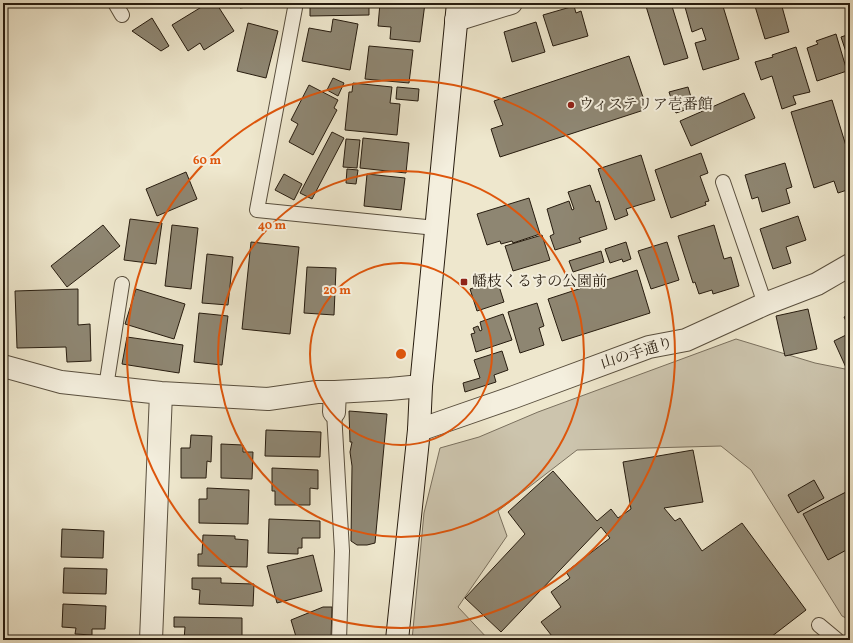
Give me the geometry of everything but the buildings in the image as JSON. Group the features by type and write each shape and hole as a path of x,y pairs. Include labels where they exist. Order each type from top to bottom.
{"street":[{"path":"397,640 419,430 421,386 457,11 511,3"},
{"name":"山の手通り","path":"419,430 514,397 649,347 686,340 765,304 817,284 850,265"},
{"path":"3,366 61,382 161,393 268,400 317,392 335,401 390,389 421,386"},
{"path":"151,640 161,393"}],"lane":[{"path":"294,3 295,8 256,210 436,228"},
{"path":"723,182 765,304"},
{"path":"106,387 122,284"},
{"path":"335,401 342,551 339,640"},
{"path":"819,626 837,640"}],"shaded area":[{"path":"736,339 815,363 850,370 850,620 842,616 751,470 721,446 577,450 498,511 507,536 458,607 489,640 412,640 424,513 440,448 479,437 538,412"}],"place":[{"name":"ウィステリア壱番館","path":"571,105"},
{"name":"幡枝くるすの公園前","path":"464,282"}]}
